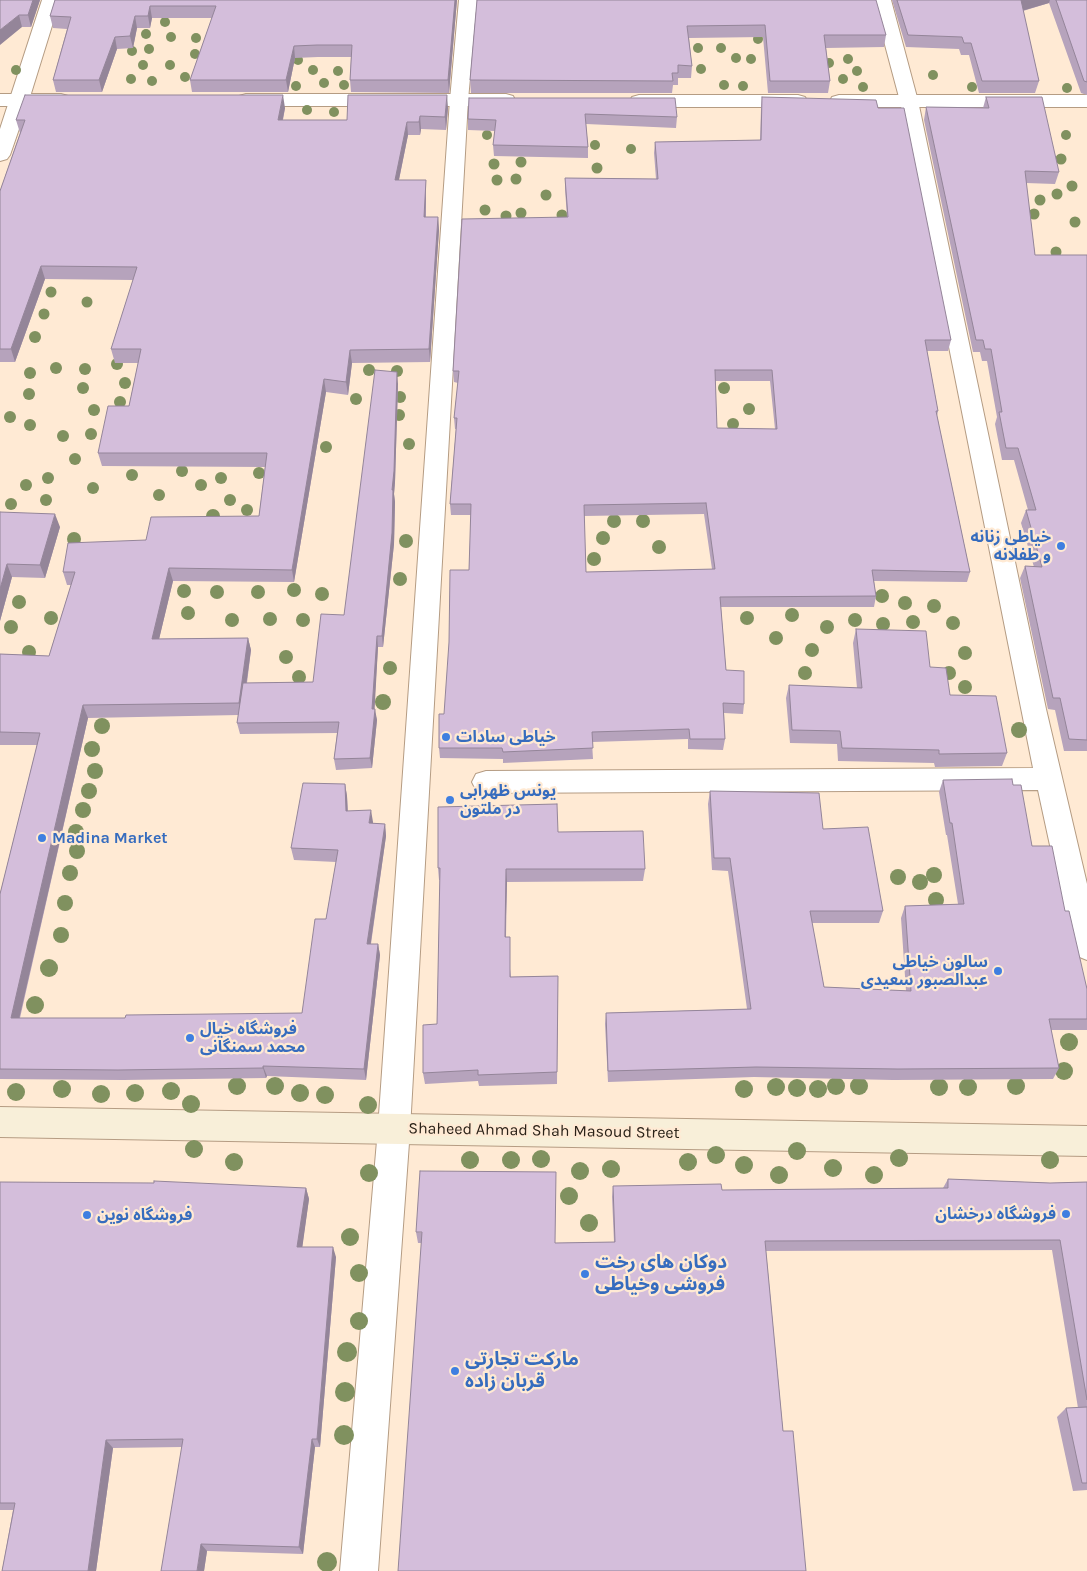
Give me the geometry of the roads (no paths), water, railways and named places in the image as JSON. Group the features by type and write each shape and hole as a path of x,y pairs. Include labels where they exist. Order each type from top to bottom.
{"main road":[{"name":"Shaheed Ahmad Shah Masoud Street","path":"0,1122 1087,1141"}],"street":[{"path":"0,155 20,100 51,0"},
{"path":"359,1571 394,1128 459,100 468,0"},
{"path":"882,0 908,101 1049,779 1087,947"},
{"path":"0,100 80,100"},
{"path":"229,100 529,100"},
{"path":"619,101 1087,101"},
{"path":"486,782 1049,779"}],"place":[{"name":"خیاطی زنانه و طفلانه","path":"1061,546"},
{"name":"خیاطی سادات","path":"446,737"},
{"name":"یونس ظهرابی در ملتون","path":"450,800"},
{"name":"Madina Market","path":"42,838"},
{"name":"سالون خیاطی عبدالصبور سعیدی","path":"998,971"},
{"name":"فروشگاه خیال محمد سمنگانی","path":"190,1038"},
{"name":"فروشگاه درخشان","path":"1066,1214"},
{"name":"فروشگاه نوین","path":"87,1215"},
{"name":"دوکان های رخت فروشی وخیاطی","path":"585,1274"},
{"name":"مارکت تجارتی قربان زاده","path":"455,1371"}]}
